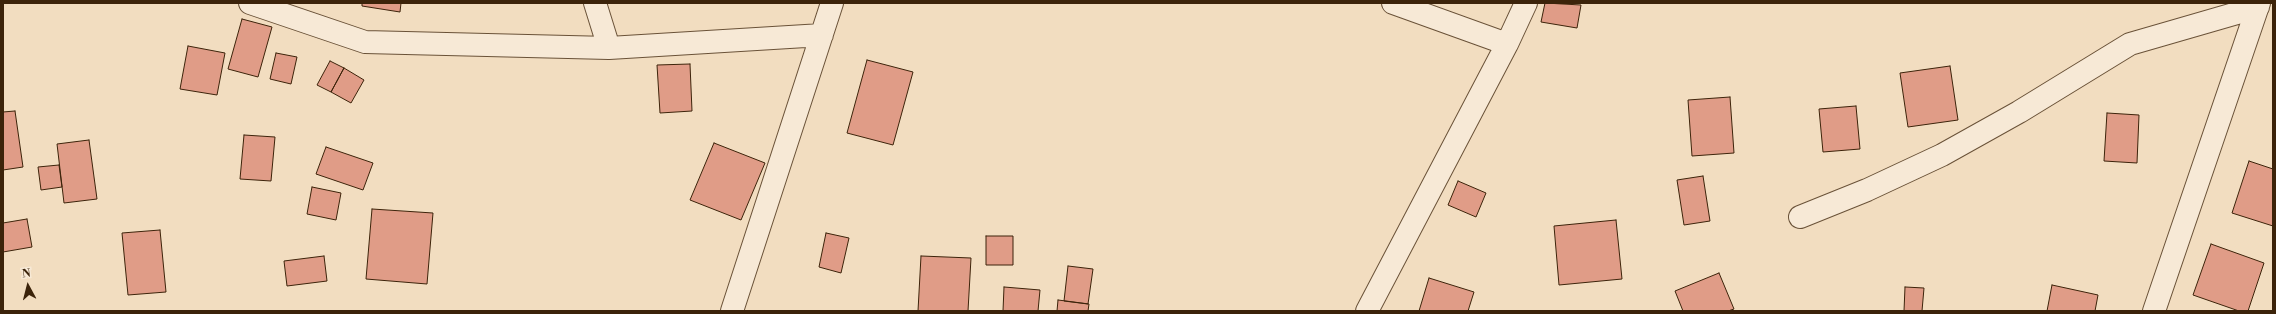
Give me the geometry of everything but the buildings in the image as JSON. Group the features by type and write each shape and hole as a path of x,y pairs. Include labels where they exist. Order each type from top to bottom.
{"street":[{"path":"250,3 365,42 609,48 822,35"},
{"path":"595,3 609,48"},
{"path":"732,311 832,3"},
{"path":"1392,3 1507,44"},
{"path":"1367,311 1507,44 1526,3"},
{"path":"1800,217 1867,190 1942,155 2019,112 2130,44 2258,5"},
{"path":"2154,311 2258,5"}]}
